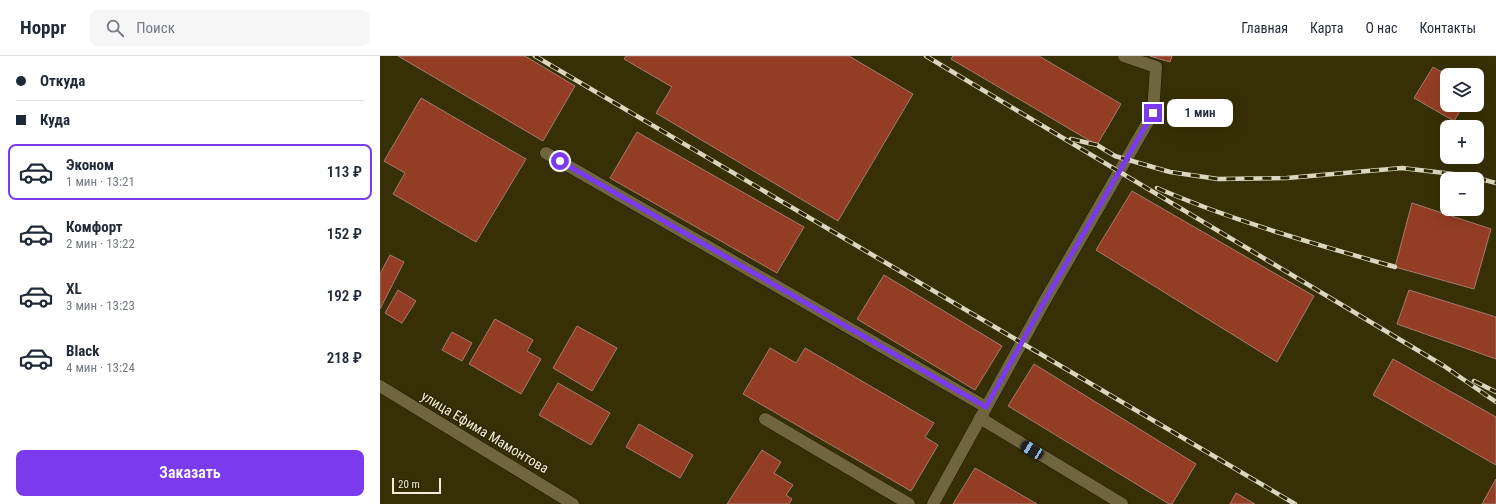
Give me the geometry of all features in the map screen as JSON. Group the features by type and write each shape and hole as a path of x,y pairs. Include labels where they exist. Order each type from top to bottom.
{"street":[{"path":"933,504 1043,304 1153,113 1156,66 1124,56"},
{"path":"546,153 986,407"},
{"name":"улица Ефима Мамонтова","path":"380,386 573,504"},
{"path":"980,418 1122,504"},
{"path":"765,419 909,504"}],"building":[{"path":"398,56 525,56 575,86 543,141"},
{"path":"626,56 849,56 913,94 838,221 656,113 672,87 624,59"},
{"path":"953,56 1039,56 1121,104 1097,145 951,59"},
{"path":"1150,56 1172,56 1170,62"},
{"path":"1433,67 1440,71 1440,112 1459,112 1455,120 1452,120 1414,98"},
{"path":"421,98 526,159 476,242 393,194 405,173 384,161"},
{"path":"637,132 804,227 777,273 610,178"},
{"path":"1132,191 1314,296 1277,362 1096,250"},
{"path":"1412,203 1440,212 1440,216 1452,216 1491,229 1474,289 1395,267"},
{"path":"390,255 404,262 380,309 380,274"},
{"path":"884,275 1002,346 975,390 857,319"},
{"path":"398,290 416,301 402,323 385,313"},
{"path":"1409,290 1496,317 1496,359 1397,324"},
{"path":"495,319 533,340 527,351 541,359 521,394 469,364"},
{"path":"577,326 617,348 592,391 553,368"},
{"path":"452,332 472,343 462,361 442,350"},
{"path":"770,348 796,363 805,348 934,423 925,437 938,445 911,491 743,394"},
{"path":"1393,359 1496,417 1496,465 1373,395"},
{"path":"1034,364 1196,464 1172,504 1169,504 1008,406"},
{"path":"558,383 610,413 591,445 539,415"},
{"path":"639,424 693,455 680,478 626,447"},
{"path":"762,450 781,462 774,473 793,485 786,495 792,499 789,504 727,504"},
{"path":"975,468 1037,504 953,504"},
{"path":"1496,479 1496,504 1482,504"},
{"path":"1236,493 1255,504 1230,504"}],"railway":[{"path":"535,56 1295,504"},
{"path":"926,56 1444,366 1496,402"},
{"path":"1071,139 1097,145 1115,156 1170,172 1218,179 1287,178 1402,168 1470,176 1496,183"},
{"path":"1157,188 1215,211 1305,241 1395,267"},
{"path":"1474,381 1496,392"}],"route":[{"path":"560,161 986,407 1043,304 1153,113"}]}
